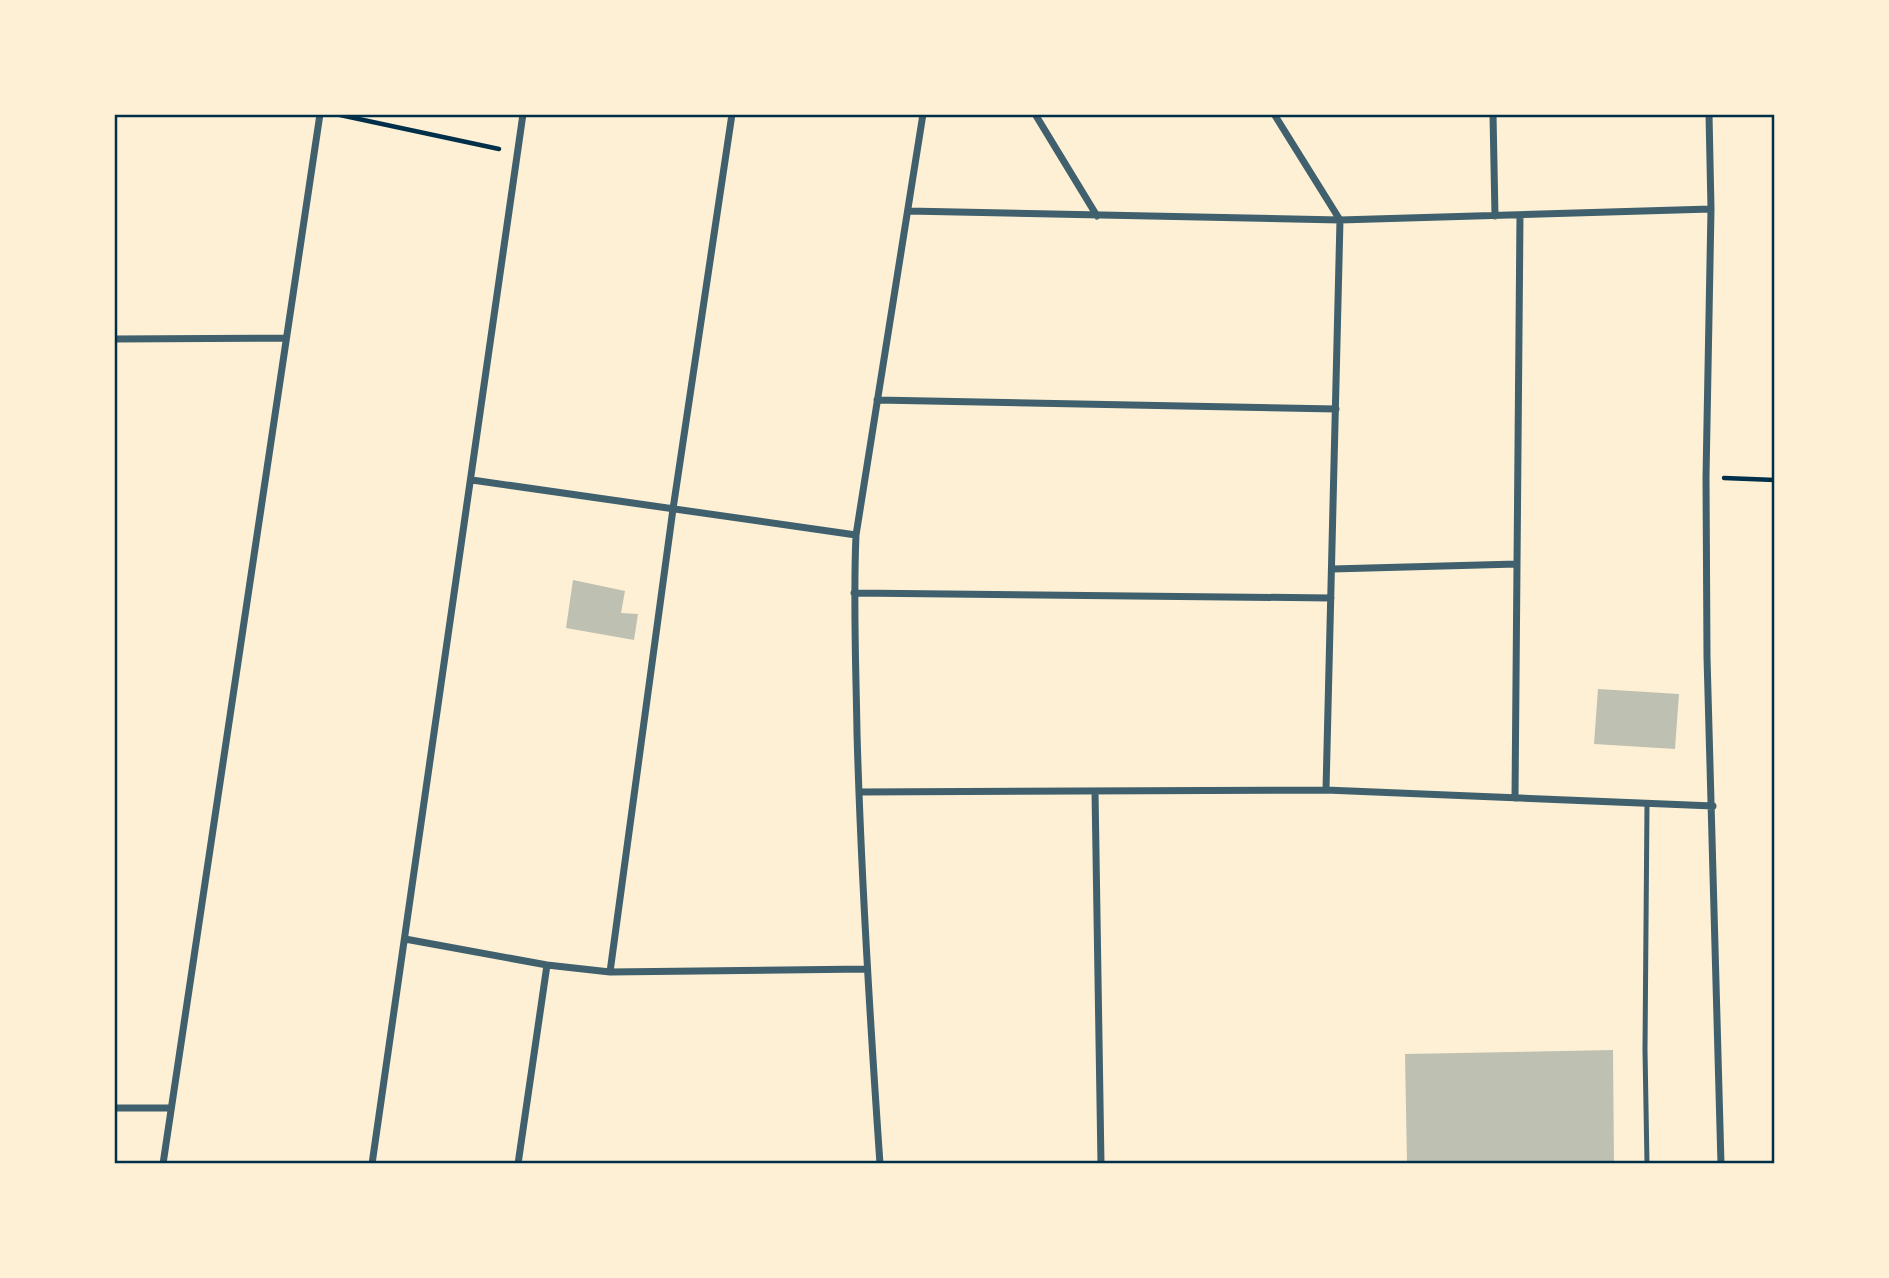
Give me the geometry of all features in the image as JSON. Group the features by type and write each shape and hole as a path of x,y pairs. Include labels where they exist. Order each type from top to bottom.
{"street":[{"path":"163,1164 320,114"},
{"path":"372,1164 523,114"},
{"path":"610,972 673,509 732,114"},
{"path":"880,1164 859,792 854,593 856,535 923,114"},
{"path":"1035,114 1097,216"},
{"path":"1274,114 1340,220 1326,790"},
{"path":"1493,114 1495,216"},
{"path":"1709,114 1711,209 1706,477 1707,657 1721,1164"},
{"path":"908,211 1340,220 1711,209"},
{"path":"1515,798 1520,215"},
{"path":"114,339 286,338"},
{"path":"877,400 1336,409"},
{"path":"472,480 856,535"},
{"path":"1332,569 1517,564"},
{"path":"854,593 1331,598"},
{"path":"859,792 1326,790 1713,806"},
{"path":"1095,791 1101,1164"},
{"path":"405,939 547,965 610,972 867,969"},
{"path":"519,1164 547,965"},
{"path":"114,1108 171,1108"}],"lane":[{"path":"1647,804 1647,1164"}],"path":[{"path":"334,114 517,153"},
{"path":"1706,477 1775,480"}],"building":[{"path":"573,580 625,591 621,613 638,614 634,640 566,628"},
{"path":"1598,689 1679,694 1675,749 1594,744"},
{"path":"1613,1050 1614,1164 1407,1164 1405,1054"}]}
